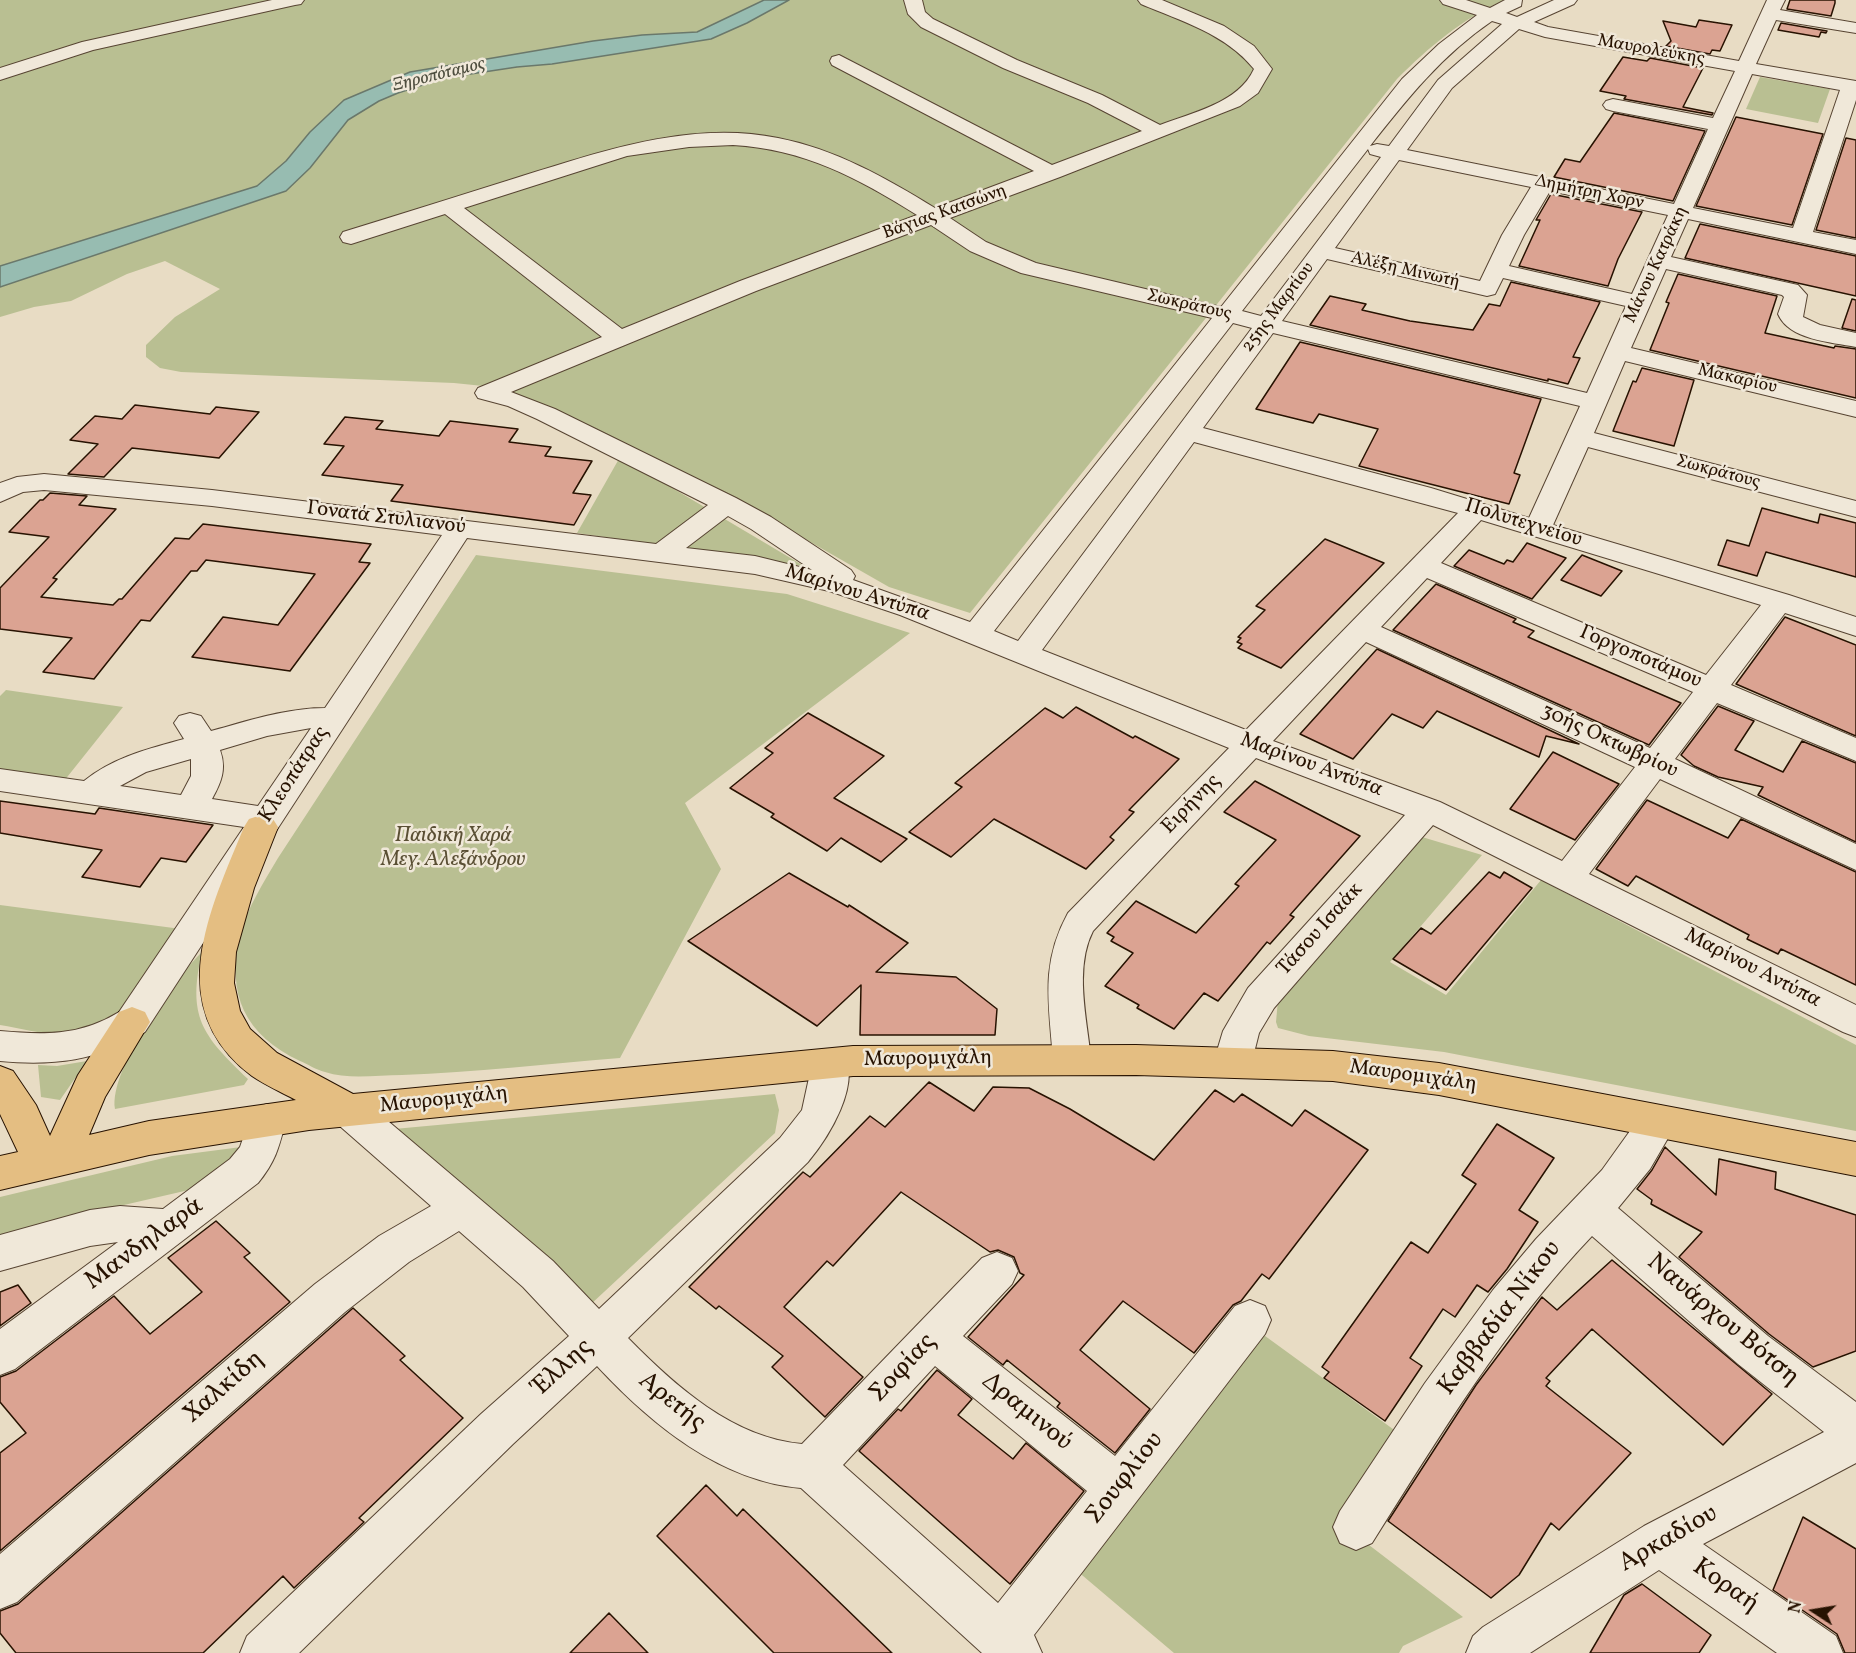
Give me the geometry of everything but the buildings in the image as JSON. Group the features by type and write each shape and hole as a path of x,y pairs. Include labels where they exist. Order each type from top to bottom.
{"main road":[{"path":"264,823 230,910 218,956 215,978 220,1011 234,1036 253,1056 348,1110"},
{"path":"0,1082 53,1159 81,1105 132,1022"},
{"name":"Μαυρομιχάλη","path":"0,1173 149,1138 267,1120 348,1110 890,1060 1233,1061 1334,1066 1412,1075 1856,1159"},
{"path":"0,1082 0,1094"}],"street":[{"path":"0,74 88,46 295,0"},
{"path":"913,0 917,15 927,23 1010,64 1095,99 1159,132"},
{"name":"Βάγιας Κατσώνη","path":"727,504 546,414 517,401 487,393 748,286 1053,173 1234,102 1259,80 1263,69 1248,50 1218,30 1147,0"},
{"name":"Μαυρολεύκης","path":"1449,0 1515,24 1545,32 1854,86"},
{"name":"25ης Μαρτίου","path":"976,634 1409,83 1431,60 1489,15 1521,0"},
{"name":"25ης Μαρτίου","path":"1024,653 1445,84 1492,40 1515,24 1568,0"},
{"path":"1772,7 1856,28"},
{"name":"Μάνου Κατράκη","path":"1538,528 1682,212 1772,7"},
{"path":"839,62 1053,173"},
{"path":"1801,236 1854,86"},
{"path":"1613,105 1720,125"},
{"name":"Σωκράτους","path":"351,237 623,151 662,143 716,140 767,143 805,150 843,166 934,216 964,238 1029,268 1595,402"},
{"name":"Δημήτρη Χορν","path":"1357,148 1395,153 1856,248"},
{"path":"1493,279 1513,235 1544,183"},
{"path":"447,205 618,338"},
{"name":"Αλέξη Μινωτή","path":"1321,251 1479,288 1493,279 1640,302"},
{"path":"1658,261 1790,290 1796,295 1790,314 1795,322 1812,330 1856,340"},
{"name":"Μακαρίου","path":"1617,352 1856,409"},
{"name":"Πολυτεχνείου","path":"1186,432 1367,479 1538,528 1779,601 1856,627"},
{"name":"Σωκράτους","path":"1580,436 1856,509"},
{"name":"Γονατά Στυλιανού","path":"0,494 14,486 27,483 52,483 212,498 744,563"},
{"path":"662,553 727,504 783,537 868,594"},
{"name":"Ειρήνης","path":"1072,1059 1067,961 1068,945 1076,928 1476,510"},
{"name":"Κλεοπάτρας","path":"132,1022 460,528"},
{"name":"Μαρίνου Αντύπα","path":"744,563 809,576 868,594 976,634 1250,744 1428,810 1476,831 1856,1022"},
{"name":"Γοργοποτάμου","path":"1424,566 1856,750"},
{"path":"1568,877 1779,601"},
{"name":"30ής Οκτωβρίου","path":"1361,629 1655,763 1856,858"},
{"path":"90,793 112,775 197,733 308,718 332,718"},
{"path":"189,807 199,795 208,774 208,758 197,733"},
{"path":"0,780 189,807 264,823"},
{"name":"Τάσου Ισαάκ","path":"1233,1061 1241,1031 1261,998 1428,810"},
{"path":"0,1046 71,1047 110,1036 132,1022"},
{"name":"Έλλης","path":"264,1653 807,1136 821,1113 831,1064"},
{"name":"Αρετής","path":"348,1110 538,1274 642,1383 705,1432 758,1458 778,1464 811,1467"},
{"name":"Μανδηλαρά","path":"0,1355 253,1162 258,1154 267,1120"},
{"name":"Καββαδία Νίκου","path":"1356,1527 1418,1430 1495,1321 1552,1249 1609,1190 1640,1153 1659,1121"},
{"name":"Χαλκίδη","path":"0,1586 330,1298 394,1249 462,1208"},
{"name":"Ναυάρχου Βότση","path":"1590,1209 1753,1350 1856,1429"},
{"path":"0,1253 90,1228 120,1224 170,1227"},
{"name":"Σοφίας","path":"811,1467 997,1271"},
{"name":"Σουφλίου","path":"1009,1646 1119,1488 1250,1320"},
{"name":"Δραμινού","path":"933,1338 1119,1488"},
{"name":"Αρκαδίου","path":"1490,1653 1500,1644 1660,1542 1856,1439"},
{"path":"811,1467 1009,1646"},
{"name":"Κοραή","path":"1660,1542 1819,1653"}],"green space":[{"path":"0,0 1505,0 1475,15 1447,34 1397,79 970,613 889,587 735,499 493,387 454,383 181,372 160,368 146,357 146,345 175,317 220,289 165,261 127,274 71,301 34,307 0,317"},
{"path":"1760,77 1830,89 1818,123 1746,109"},
{"path":"620,457 804,566 577,533"},
{"name":"Παιδική Χαρά Μεγ. Αλεξάνδρου","path":"476,555 787,594 910,633 685,803 721,869 620,1058 402,1075 353,1076 322,1071 281,1051 253,1026 238,994 236,957 240,935 251,905 278,858"},
{"path":"6,690 123,707 64,781 0,770 0,696"},
{"path":"1422,837 1482,855 1390,962 1446,995 1541,880 1856,1045 1856,1131 1444,1052 1309,1036 1278,1028 1276,1022 1278,1000"},
{"path":"0,905 181,929 121,1011 100,1023 83,1029 60,1034 45,1033 0,1025"},
{"path":"202,952 196,993 202,1023 219,1050 248,1079 244,1085 115,1109 116,1092 122,1071 133,1049 161,1003"},
{"path":"87,1061 60,1100 41,1097 38,1065 57,1066"},
{"path":"775,1094 779,1110 775,1133 590,1305 394,1129"},
{"path":"249,1146 206,1186 111,1208 0,1242 0,1197 172,1156"},
{"path":"1261,1333 1397,1432 1339,1522 1463,1617 1403,1646 1399,1653 1174,1653 1076,1570"}],"water":[{"name":"Ξηροπόταμος","path":"764,0 789,0 711,39 444,78 398,93 379,101 348,120 310,168 286,191 0,287 0,266 257,186 286,161 310,132 344,100 410,72 593,41 697,32"}]}
